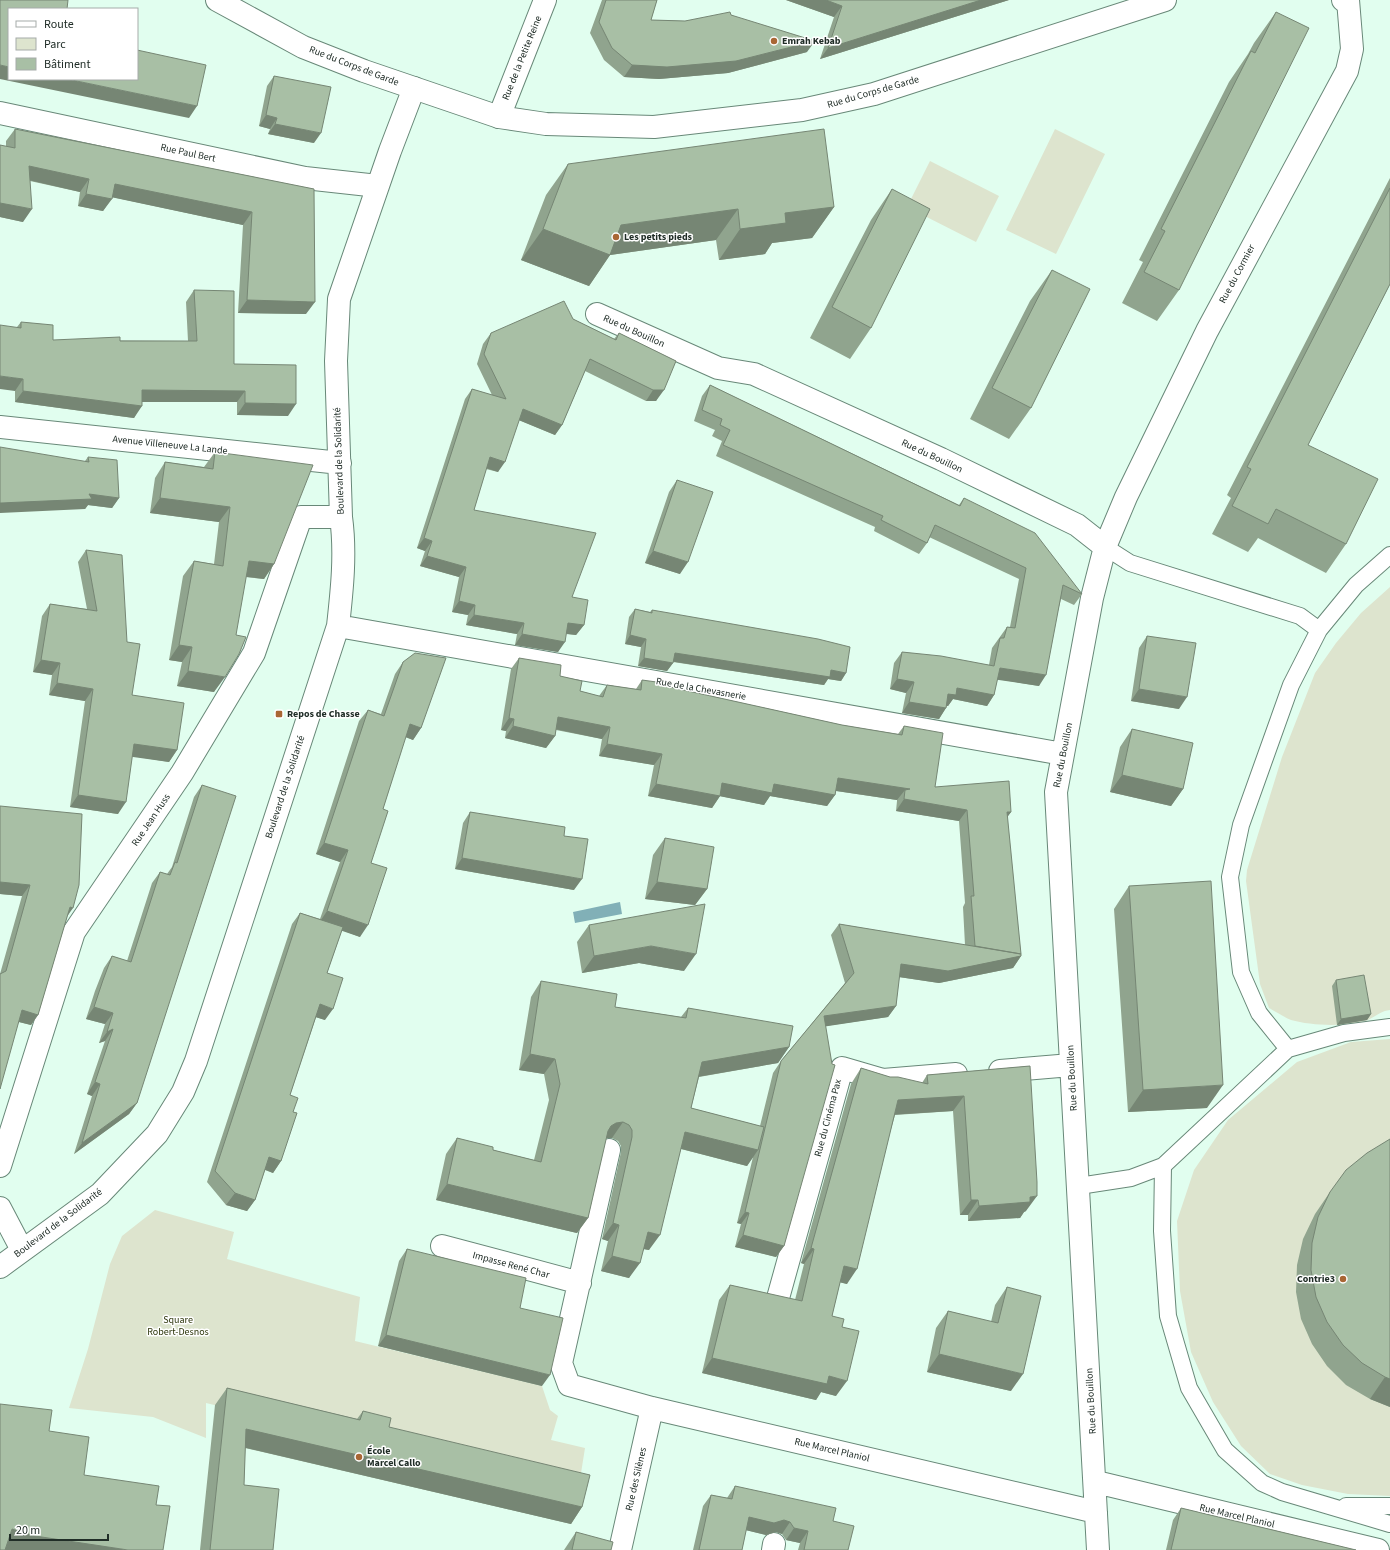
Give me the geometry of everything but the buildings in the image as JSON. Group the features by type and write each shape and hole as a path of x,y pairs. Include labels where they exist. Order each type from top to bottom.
{"street":[{"name":"Rue du Corps de Garde","path":"217,0 303,47 414,88 499,117 546,124 654,127 802,110 838,103 874,94 1165,0"},
{"name":"Rue de la Petite Reine","path":"499,117 545,0"},
{"name":"Rue du Cormier","path":"1105,547 1126,497 1206,331 1347,72 1352,49 1348,0"},
{"name":"Boulevard de la Solidarité","path":"0,1267 100,1194 157,1134 183,1092 196,1061 338,626 343,573 343,534 341,517 336,361 339,299 414,88"},
{"name":"Rue Paul Bert","path":"0,113 305,178 378,186"},
{"name":"Rue du Bouillon","path":"597,314 718,368 754,374 941,459 1077,525 1105,547 1092,598 1056,792 1096,1482 1098,1550"},
{"name":"Avenue Villeneuve La Lande","path":"0,427 340,463"},
{"name":"Rue Jean Huss","path":"0,1166 74,932 182,773 254,653 301,517 341,517"},
{"name":"Rue de la Chevasnerie","path":"338,626 1063,754"},
{"name":"Rue du Cinéma Pax","path":"778,1298 842,1068 883,1080 1071,1065"},
{"path":"580,1283 608,1150"},
{"path":"0,1208 22,1250"},
{"name":"Impasse René Char","path":"442,1246 580,1283"},
{"name":"Rue Marcel Planiol","path":"580,1283 561,1362 569,1385 652,1408 1096,1512"},
{"name":"Rue des Silènes","path":"620,1550 652,1408"},
{"name":"Rue Marcel Planiol","path":"1096,1482 1378,1550"}],"lane":[{"path":"1105,547 1130,563 1300,616 1319,630"},
{"path":"1288,1049 1259,1013 1241,972 1230,876 1241,825 1291,685 1319,630 1356,585 1390,555"},
{"path":"1078,1186 1132,1178 1163,1166 1288,1049 1344,1033 1390,1027"},
{"path":"1163,1166 1162,1231 1168,1316 1189,1388 1225,1450 1262,1483 1282,1492 1390,1524"},
{"path":"1329,1506 1390,1506"}],"green space":[{"path":"1055,129 1105,154 1056,254 1006,230"},
{"path":"930,161 999,196 976,242 907,207"},
{"path":"1390,587 1390,1010 1368,1020 1350,1024 1309,1024 1288,1019 1269,1008 1260,984 1246,881 1247,870 1282,757 1315,673 1336,643 1361,613"},
{"path":"1390,1039 1390,1496 1348,1494 1302,1485 1270,1474 1241,1446 1213,1402 1191,1352 1180,1291 1177,1221 1194,1170 1228,1120 1297,1062 1351,1042"},
{"name":"Square Robert-Desnos","path":"155,1210 234,1232 227,1259 360,1297 355,1341 542,1386 550,1410 558,1416 551,1440 585,1448 578,1492 206,1403 206,1438 153,1417 69,1408 88,1349 110,1264 122,1236"}],"water":[{"path":"620,902 622,914 575,923 573,912"}],"place":[{"name":"Emrah Kebab","path":"774,41"},
{"name":"Les petits pieds","path":"616,237"},
{"name":"Repos de Chasse","path":"279,714"},
{"name":"Contrie3","path":"1343,1279"},
{"name":"École Marcel Callo","path":"359,1457"}]}
